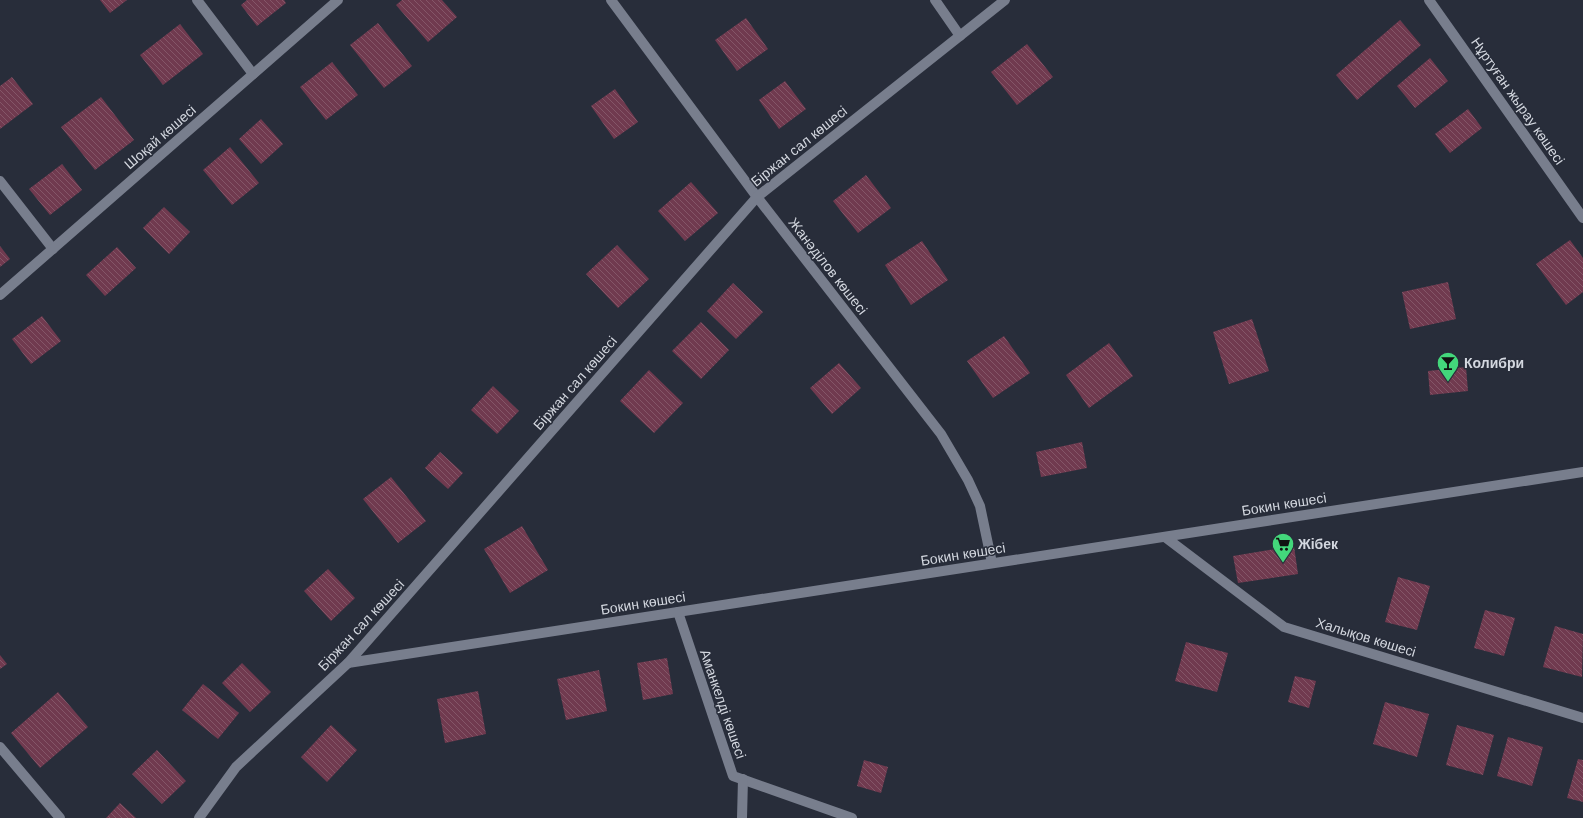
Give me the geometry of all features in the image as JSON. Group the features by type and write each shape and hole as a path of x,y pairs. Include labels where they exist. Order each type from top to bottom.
{"street":[{"path":"197,0 254,74"},
{"name":"Шоқай көшесі","path":"0,295 338,0"},
{"name":"Жанәділов көшесі","path":"611,0 757,197 941,434 968,480 980,506 992,563"},
{"path":"935,0 960,36"},
{"name":"Біржан сал көшесі","path":"199,818 236,767 348,663 757,197 1005,0"},
{"name":"Нұртуған жырау көшесі","path":"1429,0 1583,218"},
{"path":"0,181 53,249"},
{"name":"Бокин көшесі","path":"348,663 1583,472"},
{"name":"Халықов көшесі","path":"1165,537 1284,627 1583,718"},
{"name":"Аманкелді көшесі","path":"678,612 733,776 852,818"},
{"path":"0,747 60,818"},
{"path":"742,818 743,779"}],"building":[{"path":"100,0 127,0 110,13"},
{"path":"247,0 284,0 286,3 257,26 241,5"},
{"path":"402,0 442,0 457,17 428,42 396,5"},
{"path":"746,18 768,49 737,71 715,40"},
{"path":"1400,20 1421,45 1357,100 1336,75"},
{"path":"378,23 412,66 384,88 350,45"},
{"path":"180,24 203,54 163,85 140,55"},
{"path":"1027,44 1053,77 1017,105 991,72"},
{"path":"1430,58 1448,81 1415,108 1397,86"},
{"path":"332,62 358,95 326,120 300,87"},
{"path":"12,77 33,104 0,129 0,86"},
{"path":"785,81 806,109 779,129 759,100"},
{"path":"615,89 638,122 614,139 591,106"},
{"path":"101,97 134,140 95,170 61,127"},
{"path":"1468,109 1482,128 1450,153 1435,134"},
{"path":"261,119 283,144 261,164 239,139"},
{"path":"230,147 259,183 232,205 203,170"},
{"path":"62,164 82,190 50,215 29,189"},
{"path":"866,175 891,208 858,233 833,201"},
{"path":"691,182 718,213 685,241 658,211"},
{"path":"164,207 190,232 169,254 143,228"},
{"path":"1570,240 1583,258 1583,292 1566,305 1536,264"},
{"path":"922,241 948,280 911,305 885,265"},
{"path":"617,245 649,279 618,308 586,274"},
{"path":"0,246 10,259 0,267"},
{"path":"117,247 136,268 105,296 86,275"},
{"path":"1448,282 1456,319 1410,329 1402,292"},
{"path":"733,283 763,312 736,339 707,311"},
{"path":"42,316 61,341 31,364 12,339"},
{"path":"1252,319 1269,371 1229,384 1213,332"},
{"path":"701,322 729,350 701,379 672,351"},
{"path":"1004,336 1030,373 993,398 967,361"},
{"path":"1109,343 1133,376 1089,408 1066,375"},
{"path":"839,363 861,388 832,414 810,388"},
{"path":"1466,367 1468,391 1430,395 1428,371"},
{"path":"649,370 683,403 654,433 620,401"},
{"path":"493,386 519,411 497,434 471,410"},
{"path":"1082,442 1087,468 1041,477 1036,452"},
{"path":"440,452 463,473 448,489 425,468"},
{"path":"391,477 426,521 398,543 363,499"},
{"path":"522,526 548,570 510,593 484,549"},
{"path":"1294,546 1298,574 1238,583 1233,556"},
{"path":"328,569 355,598 331,621 304,591"},
{"path":"1398,577 1430,586 1417,630 1385,622"},
{"path":"1485,610 1515,618 1504,656 1474,648"},
{"path":"1555,626 1583,634 1582,677 1543,667"},
{"path":"1186,642 1228,653 1217,692 1175,681"},
{"path":"0,655 7,664 0,669"},
{"path":"667,658 673,694 643,700 637,663"},
{"path":"242,663 271,692 250,712 222,683"},
{"path":"599,670 607,711 566,720 557,679"},
{"path":"1295,676 1316,681 1309,708 1288,702"},
{"path":"203,684 239,713 218,739 182,710"},
{"path":"478,691 486,734 445,743 437,699"},
{"path":"58,692 88,727 40,768 11,733"},
{"path":"1385,702 1429,714 1417,757 1373,744"},
{"path":"331,725 357,750 327,782 301,757"},
{"path":"1457,725 1494,735 1483,775 1446,765"},
{"path":"1508,737 1543,747 1532,786 1497,776"},
{"path":"157,750 186,781 162,804 132,774"},
{"path":"1578,759 1583,760 1583,802 1567,798"},
{"path":"864,760 888,767 881,793 857,786"},
{"path":"120,803 136,818 106,818"}],"place":[{"name":"Колибри","path":"1448,382"},
{"name":"Жібек","path":"1283,564"}]}
